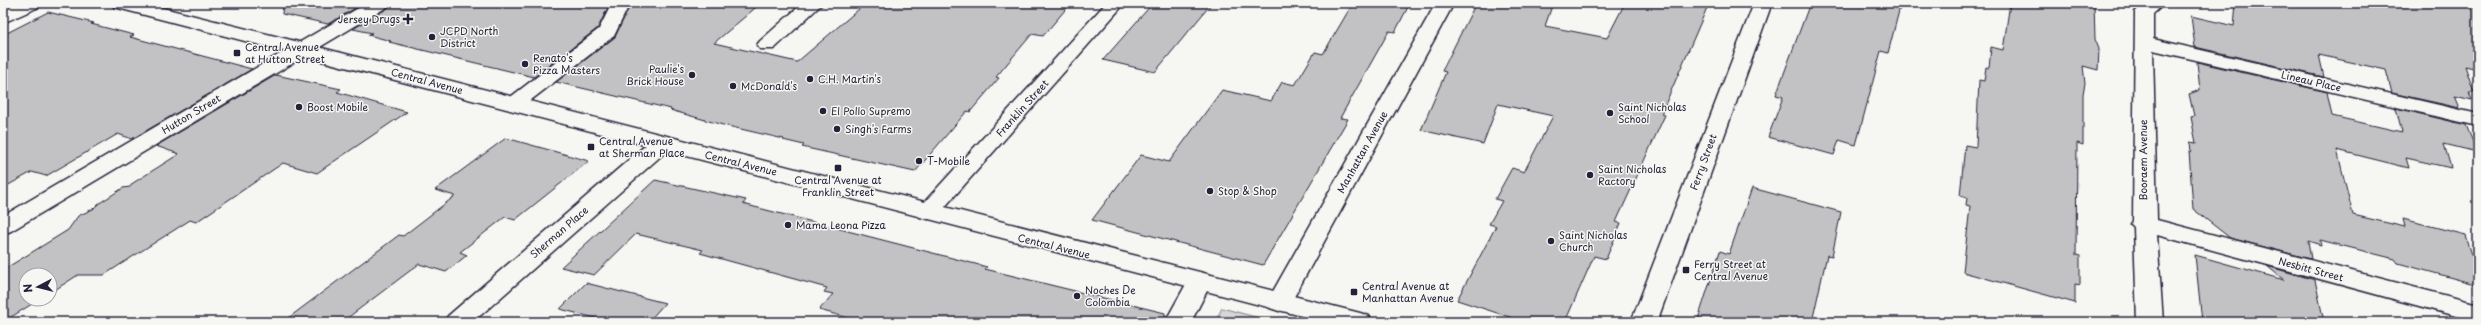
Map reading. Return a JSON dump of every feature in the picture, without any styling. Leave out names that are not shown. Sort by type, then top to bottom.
[{"type":"street","points":[[3,17],[32,3]]},
{"type":"street","name":"Central Avenue","points":[[121,3],[515,103],[662,143],[1200,283],[1360,322]]},
{"type":"street","name":"Hutton Street","points":[[3,226],[380,3]]},
{"type":"street","points":[[515,103],[606,32],[621,3]]},
{"type":"street","points":[[766,44],[814,3]]},
{"type":"street","name":"Franklin Street","points":[[928,212],[1116,3]]},
{"type":"street","name":"Manhattan Avenue","points":[[1279,302],[1445,3]]},
{"type":"street","name":"Ferry Street","points":[[1644,322],[1763,3]]},
{"type":"street","name":"Booraem Avenue","points":[[2150,322],[2143,224],[2143,42],[2144,12],[2156,3]]},
{"type":"street","name":"Lineau Place","points":[[2143,42],[2478,120]]},
{"type":"street","name":"Sherman Place","points":[[457,322],[662,143]]},
{"type":"street","name":"Nesbitt Street","points":[[2143,224],[2478,313]]},
{"type":"street","points":[[1178,322],[1200,283]]},
{"type":"shaded area","points":[[1222,308],[1274,322],[1215,322]]},
{"type":"building","points":[[283,3],[364,3],[328,24],[282,14]]},
{"type":"building","points":[[390,3],[610,3],[598,28],[534,77],[389,42],[391,41],[368,35],[372,33],[353,29],[388,8]]},
{"type":"building","points":[[631,3],[761,3],[714,43],[797,62],[866,3],[1071,3],[1043,36],[1032,34],[996,77],[999,78],[970,112],[967,111],[915,172],[802,147],[804,145],[723,125],[670,110],[671,109],[556,82],[615,37]]},
{"type":"building","points":[[1153,3],[1212,3],[1155,72],[1103,60]]},
{"type":"building","name":"Stop & Shop","points":[[1353,3],[1410,3],[1395,32],[1389,31],[1340,118],[1348,119],[1263,265],[1092,220],[1141,155],[1169,162],[1222,90],[1271,101],[1282,82],[1295,85],[1315,52],[1323,54]]},
{"type":"building","points":[[1476,3],[1553,3],[1545,26],[1607,38],[1625,3],[1709,3],[1661,114],[1665,115],[1616,222],[1621,223],[1606,259],[1594,256],[1565,322],[1525,322],[1457,300],[1496,226],[1489,224],[1502,201],[1495,199],[1512,168],[1524,172],[1553,116],[1498,104],[1483,144],[1421,130],[1446,72],[1442,71]]},
{"type":"building","points":[[1810,3],[1901,3],[1888,53],[1881,51],[1856,145],[1839,140],[1834,155],[1768,137],[1783,97],[1776,95]]},
{"type":"building","points":[[2010,3],[2094,3],[2095,39],[2099,49],[2098,70],[2083,66],[2085,83],[2083,94],[2083,145],[2077,143],[2076,255],[2080,256],[2080,285],[2075,284],[2075,303],[1963,272],[1970,206],[1966,205],[1967,198],[1960,196],[1965,145],[1976,147],[1979,80],[1984,81],[1986,67],[1989,68],[1991,47],[2003,50]]},
{"type":"building","points":[[2236,3],[2478,3],[2478,69],[2465,66],[2474,92],[2469,92],[2472,100],[2455,96],[2460,108],[2392,93],[2386,70],[2319,55],[2324,77],[2195,47],[2191,16],[2234,26]]},
{"type":"building","points":[[48,12],[94,23],[91,24],[134,35],[130,37],[252,69],[132,139],[118,134],[46,176],[32,172],[3,188],[3,35]]},
{"type":"building","points":[[2197,62],[2327,92],[2332,116],[2402,132],[2396,108],[2466,125],[2477,152],[2444,144],[2451,168],[2406,158],[2409,168],[2337,150],[2353,215],[2405,227],[2403,219],[2466,235],[2478,275],[2478,285],[2398,263],[2395,259],[2320,240],[2321,245],[2308,241],[2311,259],[2230,238],[2193,209],[2189,151],[2191,152],[2190,142],[2196,143],[2191,117],[2194,116],[2189,94],[2200,90]]},
{"type":"building","points":[[276,75],[341,89],[337,92],[407,112],[317,173],[283,163],[196,222],[190,220],[104,275],[78,275],[58,288],[58,267],[18,267],[18,307],[27,307],[3,322],[3,270],[68,230],[78,216],[93,209],[98,204],[123,188],[130,187],[133,183],[179,154],[156,146]]},
{"type":"building","points":[[506,138],[589,161],[515,220],[505,217],[460,252],[467,255],[446,272],[419,264],[342,322],[283,322],[399,235],[403,236],[455,196],[435,190]]},
{"type":"building","points":[[655,180],[746,200],[743,204],[987,267],[985,269],[1165,313],[1165,320],[1164,322],[864,322],[819,310],[833,294],[824,292],[827,288],[700,253],[703,250],[636,234],[594,275],[561,267]]},
{"type":"building","points":[[1752,188],[1841,212],[1832,256],[1827,255],[1812,322],[1697,322],[1720,251],[1729,254]]},
{"type":"building","points":[[2195,255],[2284,280],[2267,266],[2315,280],[2324,322],[2202,322]]},
{"type":"building","points":[[586,283],[665,303],[648,322],[611,322],[560,309]]},
{"type":"place","name":"Jersey Drugs","points":[[408,19]]},
{"type":"place","name":"JCPD North District","points":[[432,37]]},
{"type":"place","name":"Central Avenue at Hutton Street","points":[[237,53]]},
{"type":"place","name":"Renato's Pizza Masters","points":[[525,64]]},
{"type":"place","name":"Paulie's Brick House","points":[[692,75]]},
{"type":"place","name":"C.H. Martin's","points":[[810,79]]},
{"type":"place","name":"McDonald's","points":[[733,86]]},
{"type":"place","name":"Boost Mobile","points":[[299,107]]},
{"type":"place","name":"El Pollo Supremo","points":[[823,111]]},
{"type":"place","name":"Saint Nicholas School","points":[[1610,113]]},
{"type":"place","name":"Singh's Farms","points":[[837,129]]},
{"type":"place","name":"Central Avenue at Sherman Place","points":[[591,147]]},
{"type":"place","name":"T-Mobile","points":[[919,161]]},
{"type":"place","name":"Central Avenue at Franklin Street","points":[[838,168]]},
{"type":"place","name":"Saint Nicholas Ractory","points":[[1590,175]]},
{"type":"place","name":"Stop & Shop","points":[[1210,191]]},
{"type":"place","name":"Mama Leona Pizza","points":[[788,225]]},
{"type":"place","name":"Saint Nicholas Church","points":[[1551,241]]},
{"type":"place","name":"Ferry Street at Central Avenue","points":[[1686,270]]},
{"type":"place","name":"Central Avenue at Manhattan Avenue","points":[[1354,292]]},
{"type":"place","name":"Noches De Colombia","points":[[1077,296]]}]
